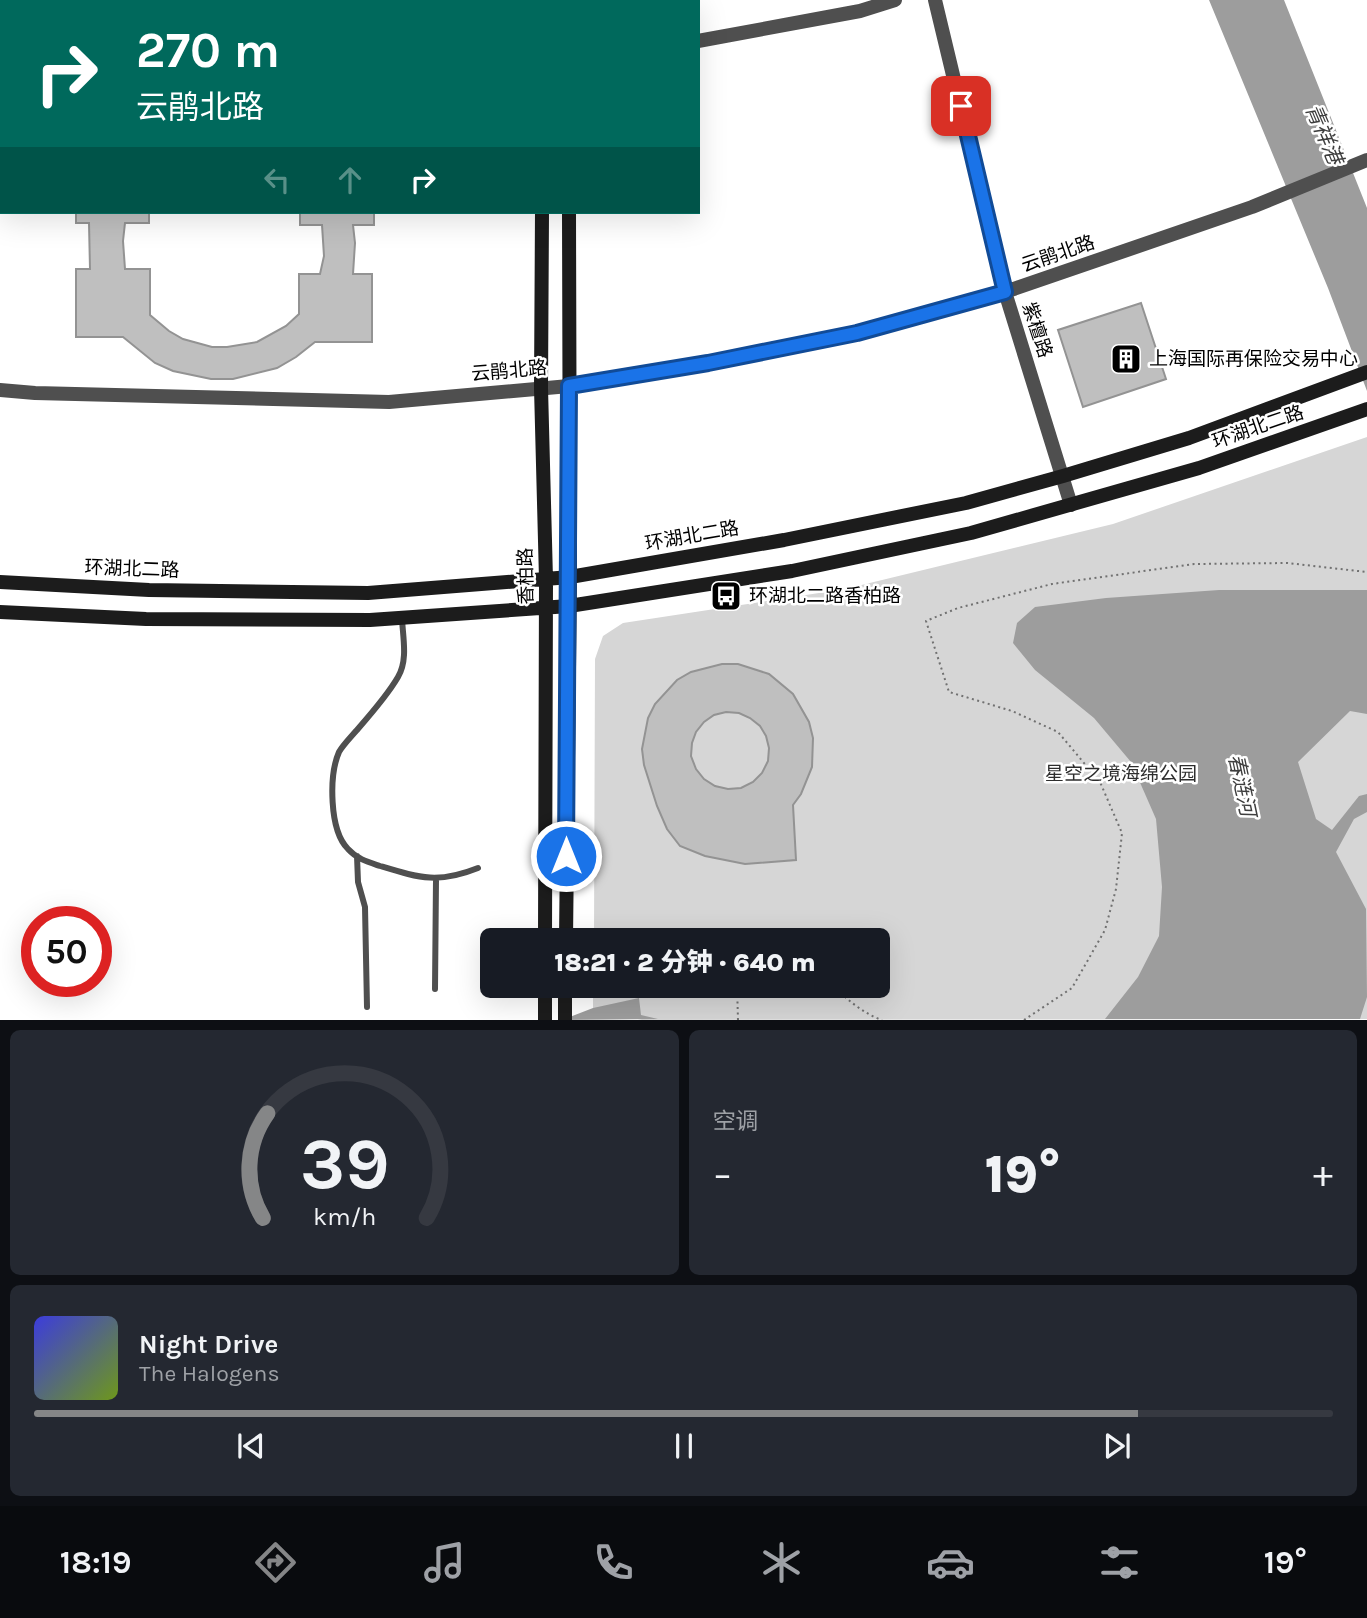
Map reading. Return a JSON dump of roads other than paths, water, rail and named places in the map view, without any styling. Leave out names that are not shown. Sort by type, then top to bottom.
[{"type":"main road","name":"香柏路","points":[[542,214],[541,388],[546,579],[545,928]]},
{"type":"main road","points":[[566,928],[570,577],[569,214]]},
{"type":"main road","name":"环湖北二路","points":[[0,582],[149,590],[368,593],[570,577],[797,537],[966,503],[1189,438],[1367,372]]},
{"type":"main road","name":"环湖北二路","points":[[0,612],[146,619],[370,620],[569,606],[792,571],[971,533],[1199,468],[1363,410]]},
{"type":"main road","points":[[545,998],[545,1020]]},
{"type":"main road","points":[[565,998],[565,1020]]},
{"type":"street","points":[[700,41],[860,11],[895,0]]},
{"type":"street","name":"紫檀路","points":[[935,0],[1005,292],[1071,506]]},
{"type":"street","name":"云鹃北路","points":[[0,390],[114,396],[389,401],[569,386],[708,363],[857,333],[1005,292],[1276,198],[1363,162]]},
{"type":"lane","points":[[402,618],[405,657],[399,676],[340,750],[334,770],[332,793],[335,823],[346,847],[362,860],[417,877],[436,879],[464,874],[478,868]]},
{"type":"lane","points":[[356,856],[358,883],[365,907],[367,1007]]},
{"type":"lane","points":[[435,989],[436,879]]},
{"type":"water","name":"青祥港","points":[[1209,0],[1284,0],[1367,208],[1367,391],[1328,288]]},
{"type":"water","name":"春涟河","points":[[1219,590],[1367,590],[1367,714],[1350,711],[1298,762],[1316,819],[1332,830],[1359,796],[1367,794],[1367,812],[1354,819],[1336,852],[1366,909],[1367,997],[1360,1019],[1105,1019],[1138,977],[1159,936],[1162,887],[1156,819],[1131,762],[1094,718],[1035,670],[1013,643],[1017,623],[1035,607],[1106,598]]},
{"type":"water","points":[[639,998],[641,1015],[658,1019],[562,1020],[593,1008]]},
{"type":"place","name":"上海国际再保险交易中心","points":[[1126,359]]},
{"type":"place","name":"环湖北二路香柏路","points":[[726,596]]},
{"type":"park label","name":"星空之境海绵公园","points":[[1121,774]]}]
